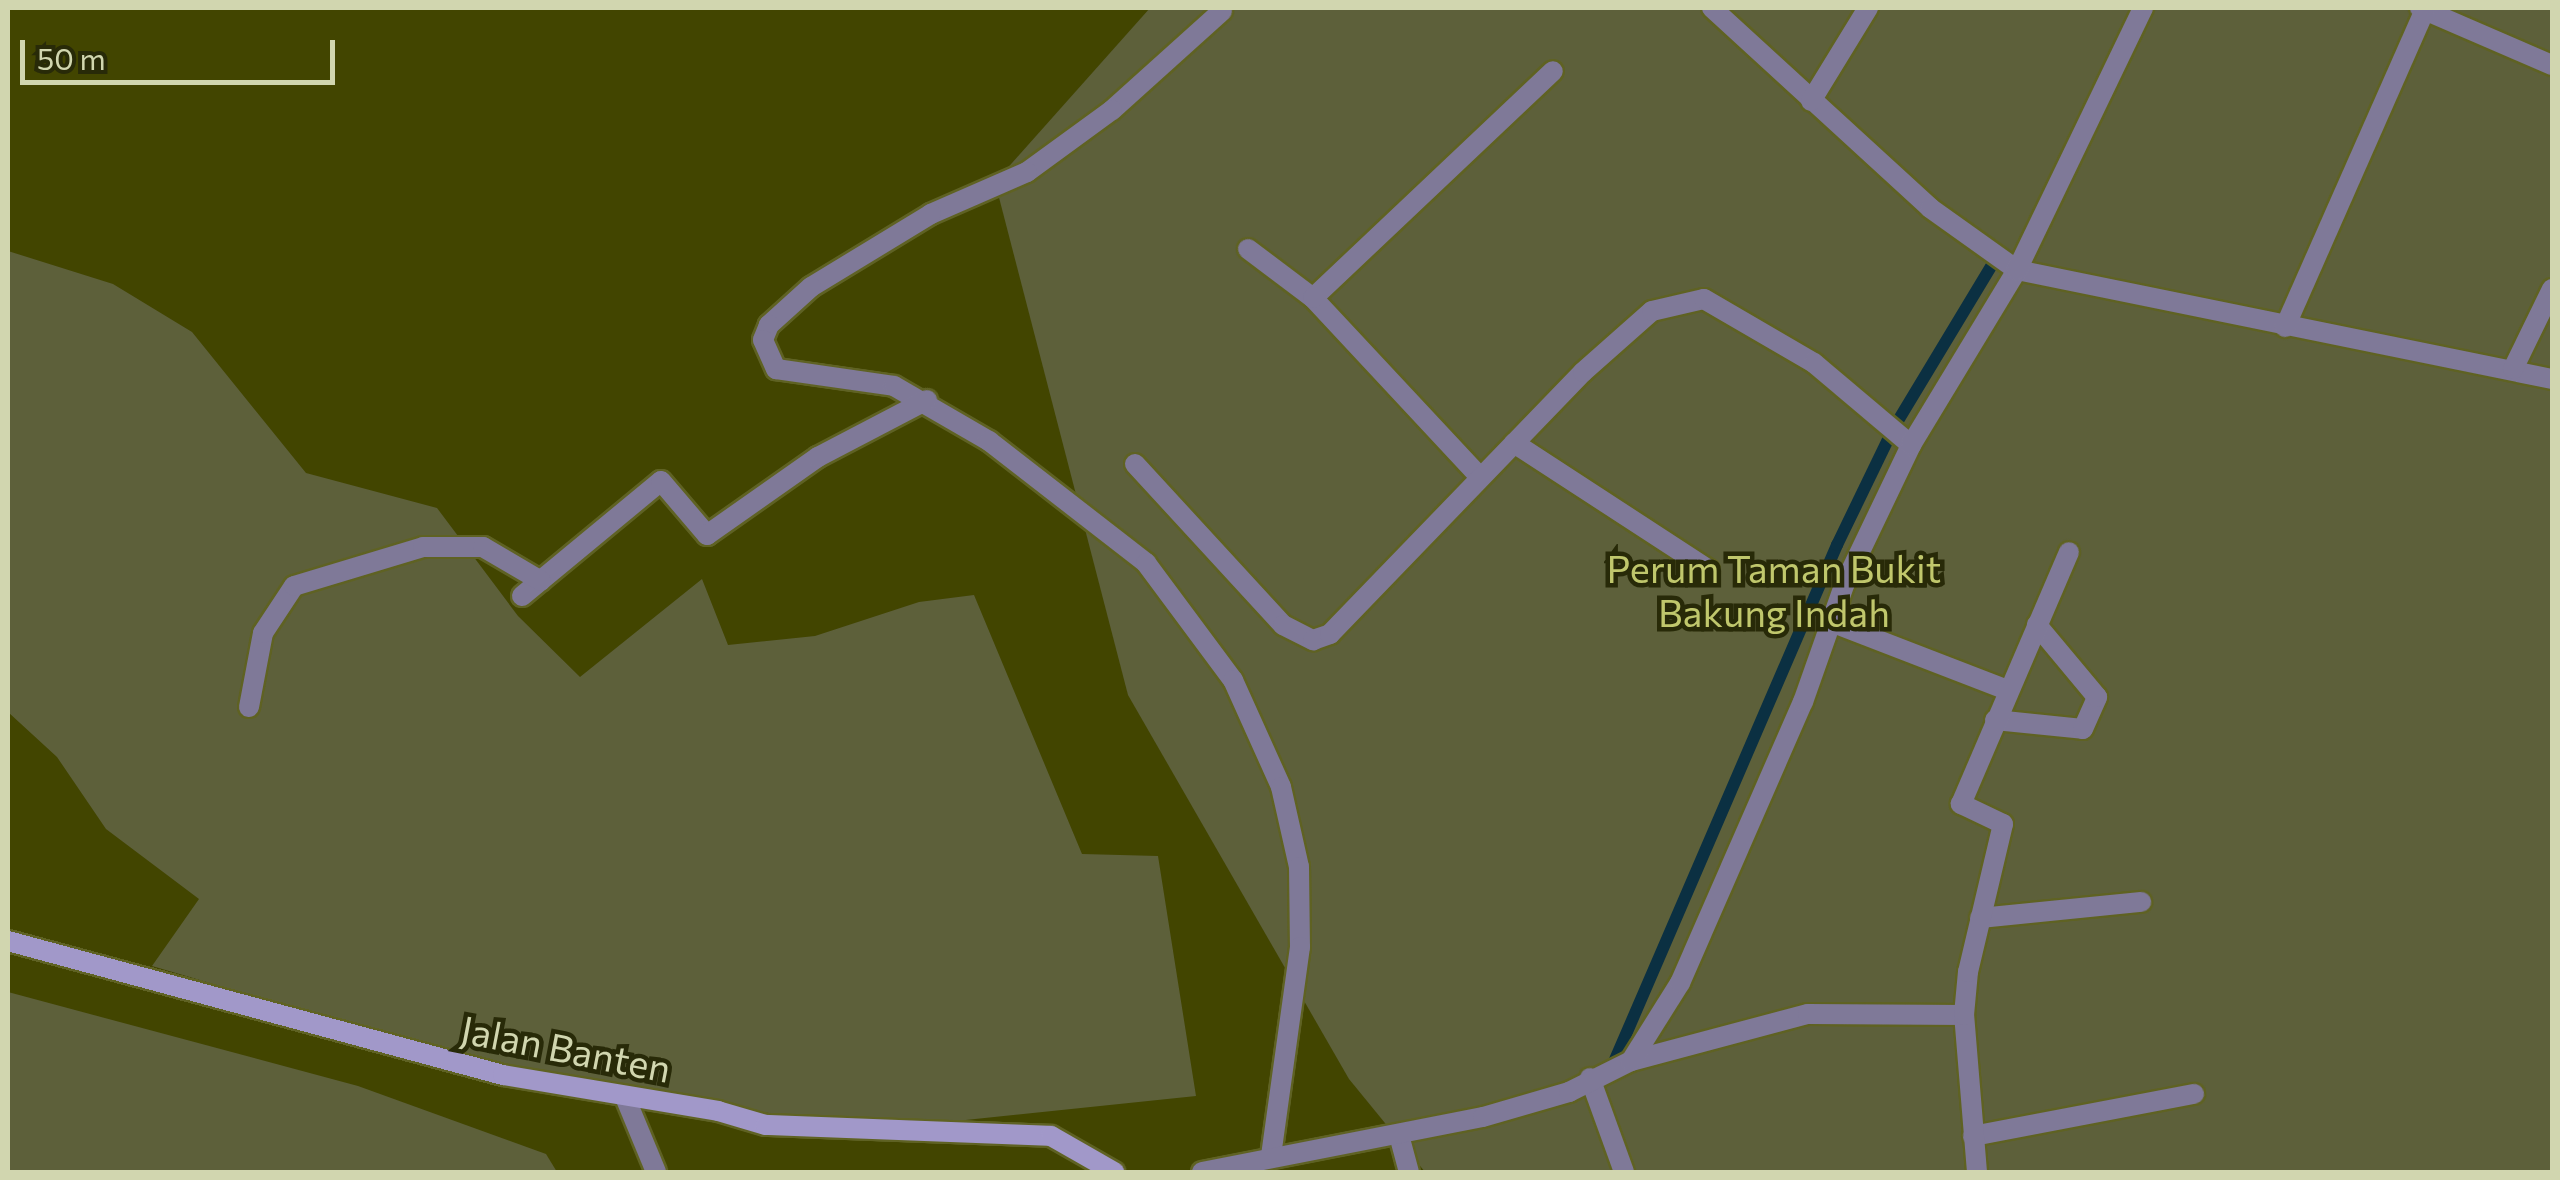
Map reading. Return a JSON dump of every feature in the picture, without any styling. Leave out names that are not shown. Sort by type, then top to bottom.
[{"type":"street","points":[[1712,8],[1930,208],[2017,270],[2284,327],[2552,378]]},
{"type":"street","points":[[1811,101],[1868,8]]},
{"type":"street","points":[[1630,1061],[1680,983],[1831,622],[1911,444],[2017,270],[2142,8]]},
{"type":"street","points":[[2284,327],[2422,8],[2552,66]]},
{"type":"street","points":[[1222,11],[1112,110],[1027,172],[931,214],[811,287],[769,325],[764,351],[776,368],[894,386],[927,400],[1146,563],[1188,610],[1261,732],[1300,867],[1300,947],[1270,1156]]},
{"type":"street","points":[[1313,298],[1553,71]]},
{"type":"street","points":[[1248,249],[1313,298],[1480,477]]},
{"type":"street","points":[[2513,368],[2552,288]]},
{"type":"street","points":[[1135,464],[1283,625],[1313,640],[1330,634],[1480,477],[1652,311],[1704,299],[1814,363],[1911,444]]},
{"type":"street","points":[[522,596],[661,482],[707,535],[818,457],[927,400]]},
{"type":"street","points":[[1514,443],[1708,570]]},
{"type":"street","points":[[249,707],[263,633],[294,586],[424,547],[484,546],[541,581]]},
{"type":"street","points":[[1976,1172],[1964,1015],[1980,918],[2002,824],[1961,804],[2069,552]]},
{"type":"street","points":[[1831,622],[2008,690]]},
{"type":"street","points":[[1995,720],[2083,729],[2097,697],[2037,624]]},
{"type":"street","points":[[1980,918],[2141,902]]},
{"type":"street","name":"Jalan Banten","points":[[8,941],[503,1074],[766,1125],[1050,1136],[1114,1172]]},
{"type":"street","points":[[1202,1172],[1270,1156],[1400,1136],[1569,1092],[1630,1061],[1808,1014],[1964,1015]]},
{"type":"street","points":[[1590,1078],[1624,1172]]},
{"type":"street","points":[[1973,1136],[2194,1094]]},
{"type":"street","points":[[625,1097],[656,1172]]},
{"type":"street","points":[[1400,1136],[1409,1172]]},
{"type":"green space","name":"Perum Taman Bukit Bakung Indah","points":[[1150,8],[2552,8],[2552,1172],[1425,1172],[1349,1079],[1128,695],[995,182]]},
{"type":"green space","points":[[8,251],[113,284],[192,332],[306,473],[437,508],[518,616],[580,677],[702,579],[728,645],[815,636],[919,602],[974,595],[1082,854],[1158,856],[1196,1096],[880,1129],[610,1090],[407,1041],[152,966],[199,899],[106,829],[57,757],[8,712]]},
{"type":"green space","points":[[8,992],[358,1086],[546,1154],[557,1172],[8,1172]]},
{"type":"waterway","points":[[1611,1069],[1837,545],[1893,429],[1998,255]]}]
